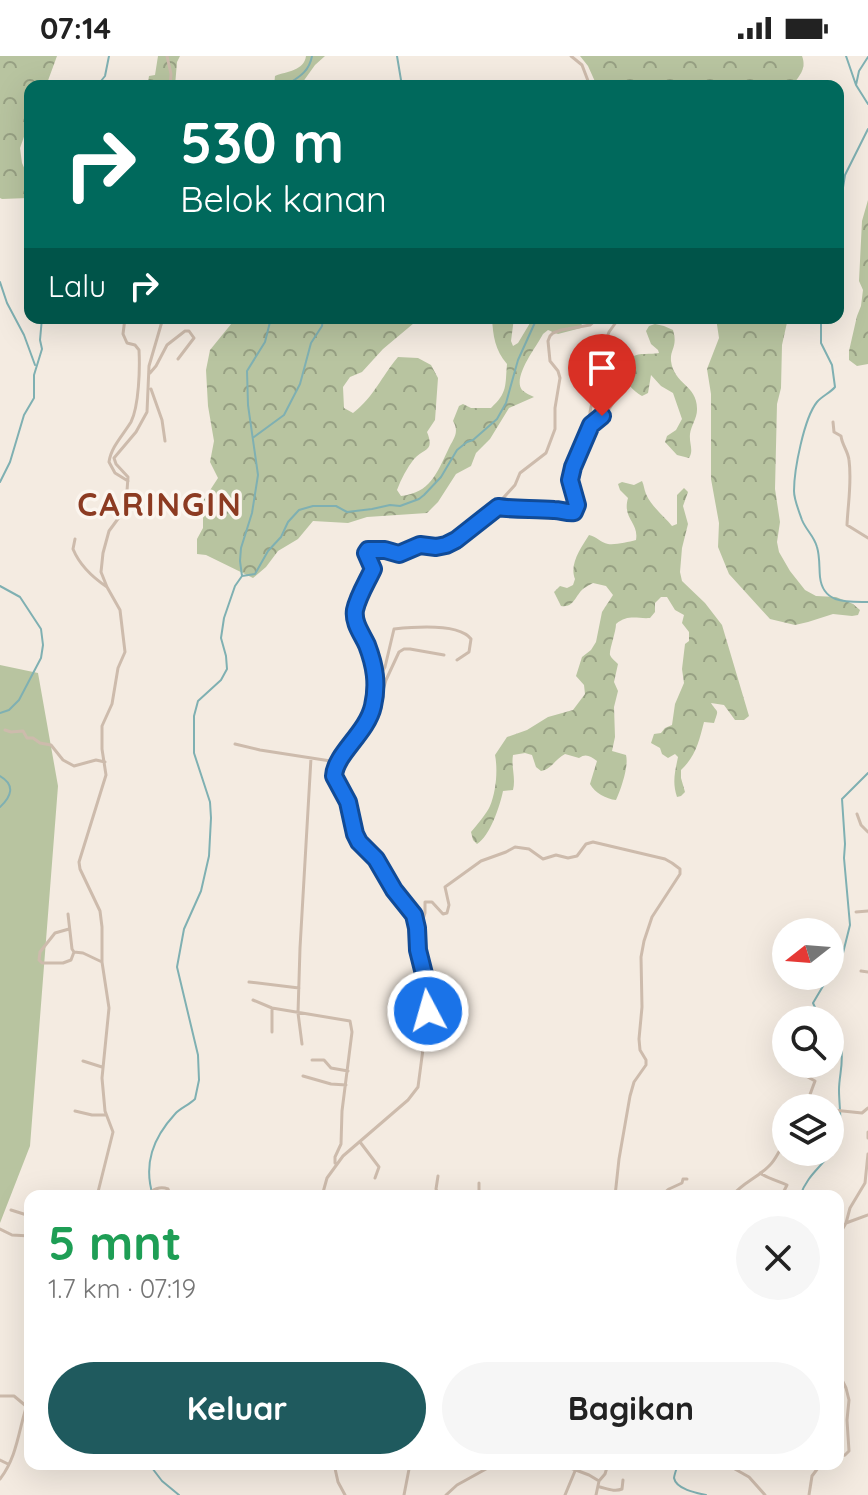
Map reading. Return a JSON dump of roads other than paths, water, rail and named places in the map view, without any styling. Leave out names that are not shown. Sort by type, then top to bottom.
[{"type":"street","points":[[167,56],[170,80]]},
{"type":"street","points":[[571,56],[582,65],[588,80]]},
{"type":"street","points":[[124,324],[125,341],[139,350],[135,410],[109,462],[115,473],[128,481]]},
{"type":"street","points":[[98,1190],[113,1132],[106,1115],[102,1067],[109,1014],[102,962],[100,911],[79,862],[106,775],[102,726],[112,704],[118,668],[125,652],[119,608],[101,572],[109,531],[123,512],[128,497],[127,475],[114,458],[141,425],[147,412],[151,357],[161,324]]},
{"type":"street","points":[[377,681],[355,614],[373,569],[367,551],[385,550],[399,554],[420,545],[446,545],[495,507],[515,485],[520,473],[546,453],[555,429],[560,378],[550,361],[550,336],[561,330],[591,324]]},
{"type":"street","points":[[495,507],[574,512],[577,505],[570,476],[591,425],[590,412],[603,349],[615,324]]},
{"type":"street","points":[[150,373],[167,345],[189,331],[194,338],[178,359]]},
{"type":"street","points":[[149,385],[162,420],[165,441]]},
{"type":"street","points":[[591,425],[606,414],[613,403]]},
{"type":"street","points":[[833,422],[834,432],[841,436],[848,455],[851,479],[847,525],[868,538]]},
{"type":"street","points":[[75,539],[73,549],[81,564],[94,579],[107,587]]},
{"type":"street","points":[[371,713],[377,681],[385,667],[394,629],[424,627],[463,631],[471,639],[469,652],[457,660]]},
{"type":"street","points":[[324,1190],[336,1164],[408,1100],[418,1087],[428,1011],[428,990],[414,915],[394,890],[376,859],[359,842],[348,802],[333,773],[337,762],[379,704],[386,680],[401,651],[418,649],[444,655]]},
{"type":"street","points":[[5,730],[23,731],[27,738],[51,745],[63,760],[74,766],[96,760],[105,762]]},
{"type":"street","points":[[235,744],[337,762]]},
{"type":"street","points":[[302,1044],[298,1013],[311,758]]},
{"type":"street","points":[[857,814],[868,832]]},
{"type":"street","points":[[417,937],[425,913],[425,902],[432,902],[446,914],[449,905],[445,887],[481,861],[515,847],[529,849],[543,859],[556,855],[568,858],[577,856],[586,844],[593,842],[665,859],[680,869],[680,874],[652,917],[641,957],[639,1039],[646,1065],[634,1082],[630,1096],[616,1190]]},
{"type":"street","points":[[856,912],[868,911]]},
{"type":"street","points":[[68,914],[74,952],[71,960],[42,963],[39,960],[40,952],[55,933],[69,929]]},
{"type":"street","points":[[74,952],[102,962]]},
{"type":"street","points":[[861,971],[868,972]]},
{"type":"street","points":[[249,982],[299,988]]},
{"type":"street","points":[[253,1000],[272,1008],[350,1021],[352,1032],[341,1144],[335,1157],[336,1164]]},
{"type":"street","points":[[272,1008],[272,1032]]},
{"type":"street","points":[[312,1060],[324,1060],[331,1068],[348,1071]]},
{"type":"street","points":[[83,1061],[102,1067]]},
{"type":"street","points":[[303,1076],[346,1085]]},
{"type":"street","points":[[810,1078],[815,1081],[810,1094]]},
{"type":"street","points":[[844,1112],[862,1113],[868,1108]]},
{"type":"street","points":[[75,1111],[106,1115]]},
{"type":"street","points":[[868,1132],[868,1138]]},
{"type":"street","points":[[360,1142],[380,1168],[375,1178]]},
{"type":"street","points":[[844,1226],[850,1208],[865,1183],[868,1154]]},
{"type":"street","points":[[737,1190],[772,1163]]},
{"type":"street","points":[[760,1173],[787,1185],[784,1190]]},
{"type":"street","points":[[436,1190],[438,1176]]},
{"type":"street","points":[[668,1190],[687,1179]]},
{"type":"street","points":[[479,1183],[479,1190]]},
{"type":"street","points":[[11,1210],[24,1214]]},
{"type":"street","points":[[846,1223],[868,1215]]},
{"type":"street","points":[[0,1229],[12,1235],[24,1236]]},
{"type":"street","points":[[844,1388],[849,1400],[849,1451],[844,1455]]},
{"type":"street","points":[[0,1396],[13,1395],[24,1404]]},
{"type":"street","points":[[0,1479],[20,1436],[24,1416]]},
{"type":"street","points":[[0,1460],[8,1464]]},
{"type":"street","points":[[335,1470],[345,1495]]},
{"type":"street","points":[[404,1495],[409,1470]]},
{"type":"street","points":[[446,1495],[484,1470]]},
{"type":"street","points":[[596,1495],[606,1470]]},
{"type":"street","points":[[736,1470],[752,1480],[765,1495]]},
{"type":"street","points":[[809,1495],[812,1476],[816,1470]]},
{"type":"street","points":[[565,1495],[575,1471],[589,1475],[613,1491],[622,1489],[623,1480]]},
{"type":"waterway","points":[[102,80],[109,56]]},
{"type":"waterway","points":[[294,80],[305,71],[312,56]]},
{"type":"waterway","points":[[397,56],[401,80]]},
{"type":"waterway","points":[[846,56],[856,85],[868,104]]},
{"type":"waterway","points":[[856,85],[859,71],[868,57]]},
{"type":"waterway","points":[[844,181],[868,129]]},
{"type":"waterway","points":[[0,282],[35,365]]},
{"type":"waterway","points":[[0,482],[10,462],[24,415],[34,398],[34,375],[42,349],[41,324]]},
{"type":"waterway","points":[[152,1190],[150,1162],[156,1142],[175,1114],[195,1099],[199,1080],[198,1055],[177,967],[184,929],[201,891],[209,856],[210,802],[194,753],[194,716],[198,701],[221,680],[227,669],[221,638],[224,618],[235,586],[242,576],[241,548],[252,513],[258,475],[248,405],[247,371],[265,342],[270,324]]},
{"type":"waterway","points":[[254,437],[284,415],[300,384],[311,343],[322,324]]},
{"type":"waterway","points":[[242,576],[255,574],[299,510],[313,506],[336,506],[347,512],[400,506],[424,495],[441,477],[457,450],[497,419],[506,403],[518,360],[534,324]]},
{"type":"waterway","points":[[821,324],[821,343],[832,365],[835,387],[817,402],[808,420],[798,458],[794,494],[802,520],[817,547],[820,577],[826,592],[837,600],[868,602]]},
{"type":"waterway","points":[[0,586],[20,597],[41,629],[43,645],[41,658],[19,700],[9,710],[0,713]]},
{"type":"waterway","points":[[844,949],[850,925],[842,799],[868,773]]},
{"type":"waterway","points":[[0,776],[10,787],[7,799],[0,807]]},
{"type":"waterway","points":[[814,1006],[821,990]]},
{"type":"waterway","points":[[803,1190],[835,1146],[839,1133],[840,1078]]},
{"type":"waterway","points":[[154,1470],[179,1495]]},
{"type":"waterway","points":[[676,1470],[674,1477],[678,1485],[706,1495]]},
{"type":"district","name":"CARINGIN","points":[[160,504]]}]
